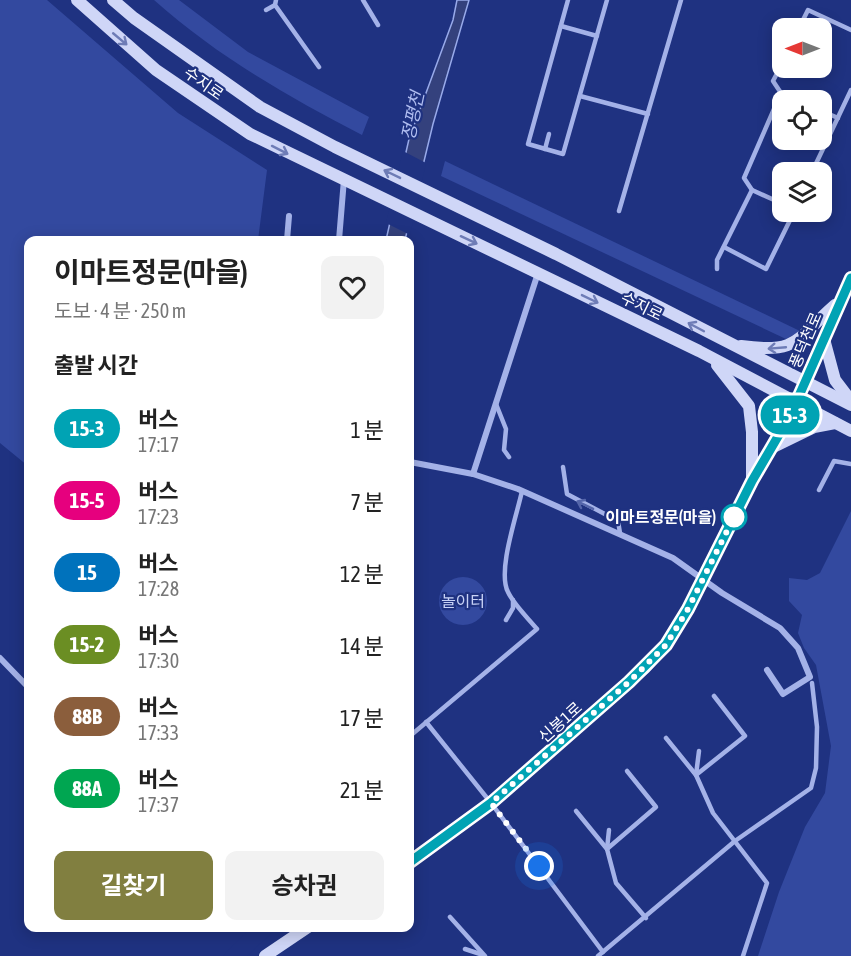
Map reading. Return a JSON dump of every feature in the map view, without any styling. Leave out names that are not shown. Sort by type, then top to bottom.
[{"type":"main road","name":"수지로","points":[[77,0],[156,70],[216,112],[284,152],[359,186],[713,359],[795,404],[851,430]]},
{"type":"main road","name":"수지로","points":[[113,0],[260,107],[556,254],[804,383],[851,403]]},
{"type":"main road","name":"풍덕천로","points":[[804,383],[851,278]]},
{"type":"main road","points":[[731,345],[760,349],[787,348],[801,340],[839,302]]},
{"type":"main road","points":[[823,337],[835,380],[851,403]]},
{"type":"main road","points":[[713,359],[749,406],[753,432],[752,481]]},
{"type":"main road","name":"신봉1로","points":[[414,859],[491,803],[656,657],[675,631],[804,383]]},
{"type":"main road","points":[[772,447],[814,426],[835,423]]},
{"type":"main road","points":[[265,956],[300,932]]},
{"type":"street","points":[[339,236],[344,179]]},
{"type":"street","points":[[286,236],[289,216]]},
{"type":"street","points":[[473,474],[537,273]]},
{"type":"street","points":[[414,463],[473,474],[522,491],[673,558],[780,628],[798,648],[810,677],[783,694],[767,670]]},
{"type":"street","points":[[0,658],[24,683]]},
{"type":"lane","points":[[363,0],[378,25]]},
{"type":"lane","points":[[568,0],[528,144],[563,154],[607,0]]},
{"type":"lane","points":[[619,211],[681,0]]},
{"type":"lane","points":[[266,10],[276,3],[319,67]]},
{"type":"lane","points":[[804,18],[808,10],[825,18]]},
{"type":"lane","points":[[832,21],[851,30]]},
{"type":"lane","points":[[561,26],[597,36]]},
{"type":"lane","points":[[817,162],[851,90]]},
{"type":"lane","points":[[580,96],[648,114]]},
{"type":"lane","points":[[772,114],[744,178],[752,190],[772,199]]},
{"type":"lane","points":[[832,115],[838,118]]},
{"type":"lane","points":[[545,149],[549,134]]},
{"type":"lane","points":[[717,269],[717,260],[752,190]]},
{"type":"lane","points":[[724,247],[766,269],[789,222]]},
{"type":"lane","points":[[496,404],[506,429],[504,450],[509,457]]},
{"type":"lane","points":[[819,490],[834,461],[851,464]]},
{"type":"lane","points":[[563,467],[567,494],[618,521],[620,533]]},
{"type":"lane","points":[[414,732],[537,629],[506,588],[504,568],[522,491]]},
{"type":"lane","points":[[506,620],[513,608],[513,600]]},
{"type":"lane","points":[[426,722],[491,803],[600,954],[735,841],[805,794],[813,785],[816,768],[817,727],[812,683]]},
{"type":"lane","points":[[696,775],[745,736],[714,696]]},
{"type":"lane","points":[[666,738],[696,775],[713,813],[767,883],[743,956]]},
{"type":"lane","points":[[696,775],[699,752]]},
{"type":"lane","points":[[607,849],[656,807],[627,771]]},
{"type":"lane","points":[[576,811],[607,849]]},
{"type":"lane","points":[[609,830],[607,849],[616,883],[645,918]]},
{"type":"lane","points":[[450,917],[485,956]]},
{"type":"lane","points":[[465,949],[485,956]]},
{"type":"green space","points":[[0,0],[47,0],[178,113],[267,170],[259,236],[24,236],[24,463],[0,443]]},
{"type":"green space","points":[[154,0],[179,0],[248,52],[369,117],[362,135],[254,74],[203,39]]},
{"type":"green space","points":[[445,161],[800,331],[786,339],[441,176]]},
{"type":"green space","points":[[851,511],[851,956],[758,956],[779,892],[805,827],[825,793],[831,746],[816,665],[804,648],[798,633],[802,615],[789,601],[789,578],[807,580],[820,573]]},
{"type":"green space","name":"놀이터","points":[[463,577],[480,584],[487,601],[480,618],[463,625],[446,618],[439,601],[446,584]]},
{"type":"shaded area","name":"정평천","points":[[457,0],[469,0],[433,124],[406,236],[387,236],[409,139],[453,20]]},
{"type":"pier","points":[[403,151],[426,163],[410,235],[386,223]]},
{"type":"pier","points":[[246,932],[273,932],[247,956],[223,956]]},
{"type":"bus line","name":"15-3","points":[[414,859],[461,827],[525,775],[645,668],[666,645],[688,609],[752,481],[791,414],[823,337],[851,278]]},
{"type":"place","name":"이마트정문(마을)","points":[[734,517]]},
{"type":"route","points":[[539,866],[491,803],[645,668],[666,645],[688,609],[734,517]]}]
